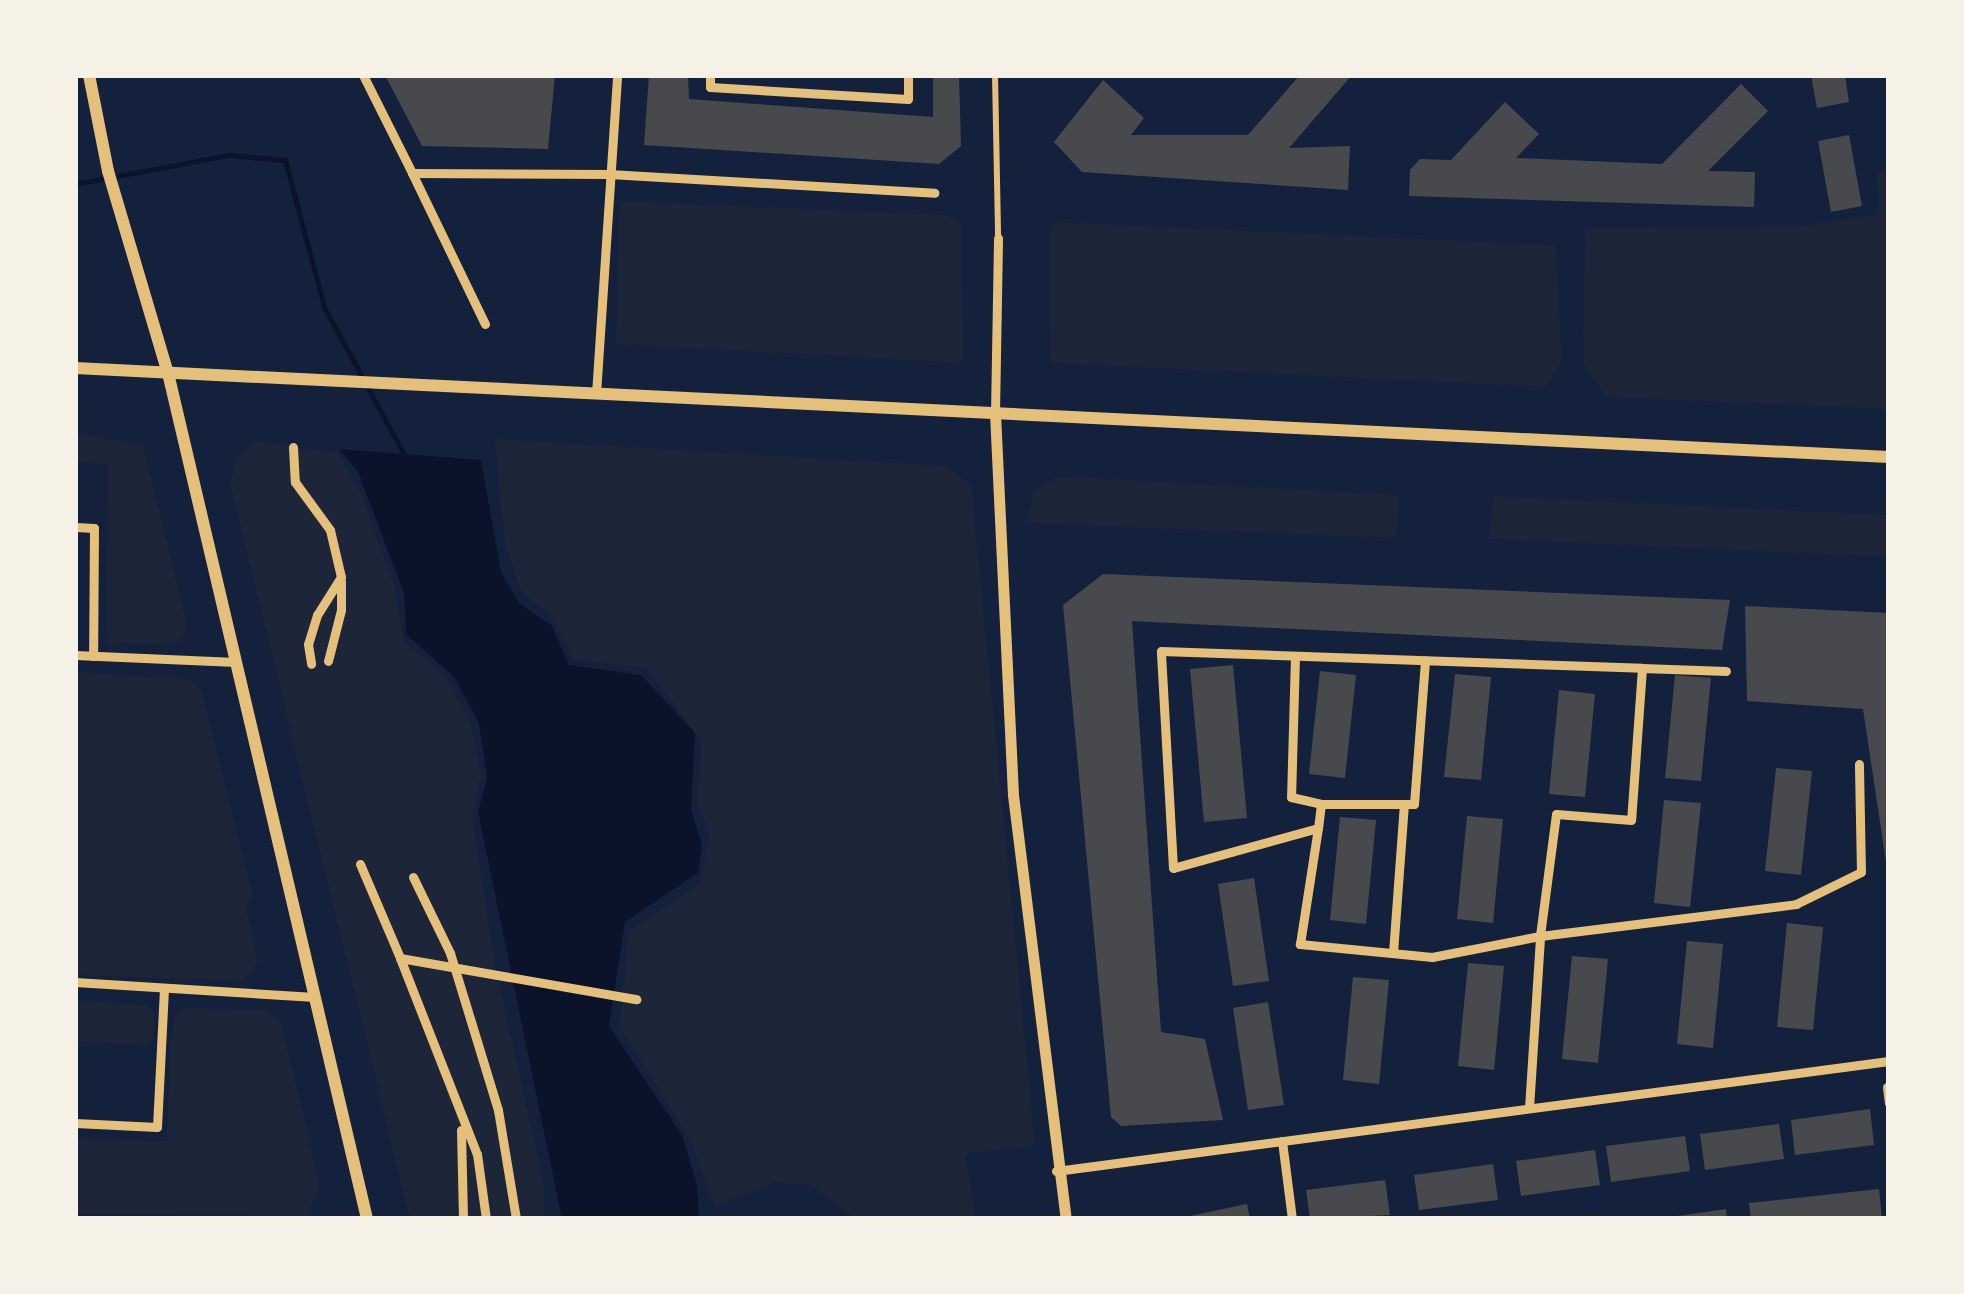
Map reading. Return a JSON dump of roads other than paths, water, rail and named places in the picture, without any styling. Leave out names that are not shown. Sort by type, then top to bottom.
[{"type":"main road","points":[[89,75],[110,178],[168,373],[367,1219]]},
{"type":"main road","points":[[75,368],[1889,457]]},
{"type":"street","points":[[363,75],[485,324]]},
{"type":"street","points":[[596,394],[617,75]]},
{"type":"street","points":[[710,75],[710,87],[908,99],[908,75]]},
{"type":"street","points":[[995,75],[995,413],[1013,794],[1056,1171],[1066,1219]]},
{"type":"street","points":[[412,173],[609,174],[934,193]]},
{"type":"street","points":[[293,446],[295,482],[330,530],[341,577],[342,610],[328,661]]},
{"type":"street","points":[[75,528],[94,528],[92,656]]},
{"type":"street","points":[[311,664],[312,629],[341,577]]},
{"type":"street","points":[[1318,828],[1174,868],[1160,651],[1726,671]]},
{"type":"street","points":[[75,655],[236,662]]},
{"type":"street","points":[[1295,656],[1291,796],[1321,804],[1414,804],[1425,660]]},
{"type":"street","points":[[1529,1108],[1540,936],[1556,814],[1630,820],[1642,668]]},
{"type":"street","points":[[1321,804],[1300,944],[1432,957],[1540,936],[1796,904],[1860,872],[1859,764]]},
{"type":"street","points":[[1394,953],[1404,804]]},
{"type":"street","points":[[360,864],[400,958],[461,1127],[477,1154],[486,1219]]},
{"type":"street","points":[[413,877],[454,964],[498,1110],[516,1219]]},
{"type":"street","points":[[400,958],[454,964],[636,999]]},
{"type":"street","points":[[75,982],[315,997]]},
{"type":"street","points":[[75,1123],[157,1127],[164,988]]},
{"type":"street","points":[[1056,1171],[1889,1061]]},
{"type":"street","points":[[1887,1087],[1889,1103]]},
{"type":"street","points":[[461,1127],[463,1219]]},
{"type":"street","points":[[1282,1141],[1292,1219]]},
{"type":"waterway","points":[[75,184],[229,155],[285,160],[324,307],[406,458]]}]
